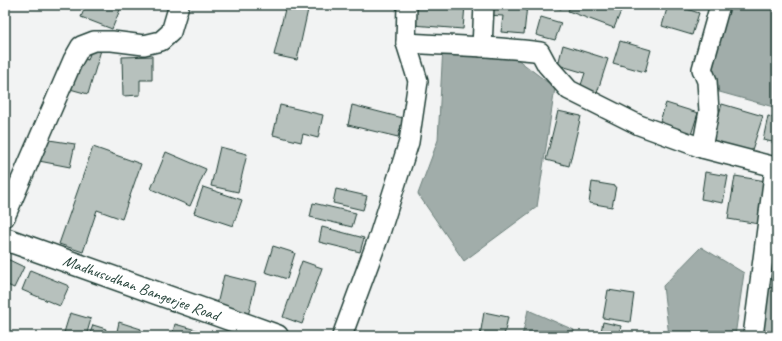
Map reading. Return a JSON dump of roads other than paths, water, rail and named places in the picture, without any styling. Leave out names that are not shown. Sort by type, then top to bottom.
[{"type":"main road","name":"Madhusudhan Bangerjee Road","points":[[5,239],[277,336]]},
{"type":"street","points":[[5,217],[73,60],[81,46],[94,41],[112,41],[144,45],[161,41],[171,32],[180,5]]},
{"type":"street","points":[[342,336],[379,236],[409,142],[418,81],[406,43],[407,5]]},
{"type":"street","points":[[482,47],[484,5]]},
{"type":"street","points":[[702,148],[709,111],[707,81],[702,69],[720,5]]},
{"type":"street","points":[[406,43],[511,48],[540,52],[547,65],[569,90],[639,125],[702,148],[776,167],[753,336]]}]
